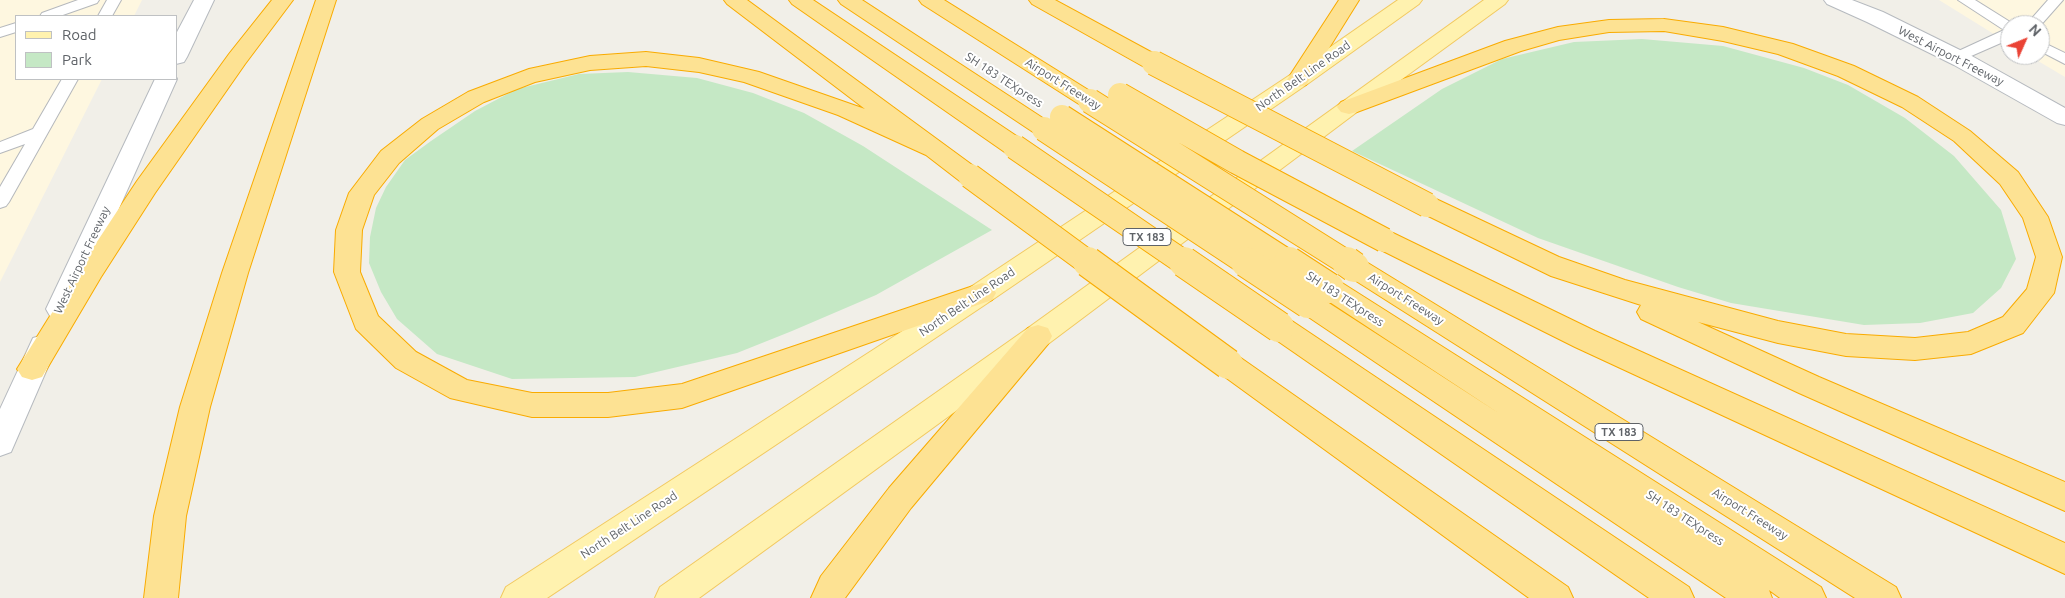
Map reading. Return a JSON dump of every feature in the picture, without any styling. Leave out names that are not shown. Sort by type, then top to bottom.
[{"type":"highway","points":[[32,369],[92,270],[146,187],[237,59],[283,0]]},
{"type":"highway","points":[[161,598],[170,516],[195,407],[235,273],[326,0]]},
{"type":"highway","points":[[734,0],[932,149],[1417,501],[1556,598]]},
{"type":"highway","name":"TX 183","points":[[800,0],[1677,598]]},
{"type":"highway","name":"SH 183 TEXpress","points":[[848,0],[1053,123],[1318,296],[1755,598]]},
{"type":"highway","name":"SH 183 TEXpress","points":[[880,0],[1053,123]]},
{"type":"highway","name":"Airport Freeway","points":[[928,0],[1098,95],[1354,267],[1884,598]]},
{"type":"highway","points":[[1039,0],[1054,6],[1154,63],[1278,129],[1426,205],[1809,385],[2065,497]]},
{"type":"highway","points":[[1298,80],[1349,0]]},
{"type":"highway","points":[[1349,107],[1513,46],[1558,34],[1609,26],[1664,25],[1723,34],[1785,49],[1846,71],[1910,102],[1962,136],[2008,178],[2035,217],[2049,257],[2040,293],[2013,325],[1970,343],[1915,349],[1846,345],[1778,332],[1618,288],[1544,262]]},
{"type":"highway","points":[[932,149],[892,129],[846,110],[751,77],[699,65],[646,59],[590,63],[529,76],[476,97],[430,124],[390,157],[362,193],[349,230],[347,272],[366,322],[406,360],[460,390],[532,405],[608,406],[682,396],[982,293]]},
{"type":"highway","points":[[1098,95],[1269,179],[1384,240],[1585,339],[2065,559]]},
{"type":"highway","name":"SH 183 TEXpress","points":[[1318,296],[1809,598]]},
{"type":"highway","points":[[828,598],[834,587],[900,498],[1038,336]]},
{"type":"highway","points":[[1417,501],[1531,598]]},
{"type":"main road","points":[[178,53],[204,0]]},
{"type":"main road","name":"North Belt Line Road","points":[[518,598],[982,293],[1298,80],[1412,0]]},
{"type":"main road","points":[[672,598],[1038,336],[1498,0]]},
{"type":"main road","name":"West Airport Freeway","points":[[1834,0],[1875,17],[1957,57],[2065,118]]},
{"type":"main road","name":"West Airport Freeway","points":[[0,442],[166,80]]},
{"type":"lane","points":[[50,15],[92,0]]},
{"type":"lane","points":[[106,15],[114,0]]},
{"type":"lane","points":[[1965,0],[2000,22]]},
{"type":"lane","points":[[2042,15],[2056,0]]},
{"type":"lane","points":[[0,33],[15,27]]},
{"type":"lane","points":[[1957,57],[2000,38]]},
{"type":"lane","points":[[2050,51],[2065,59]]},
{"type":"lane","points":[[0,202],[69,80]]},
{"type":"lane","points":[[0,148],[40,132]]},
{"type":"shaded area","points":[[0,0],[142,0],[134,15],[15,15],[15,80],[101,80],[0,282]]},
{"type":"shaded area","points":[[1939,0],[2065,0],[2065,77],[2045,65],[2050,65],[2050,15],[2000,15],[2000,38]]},
{"type":"green space","points":[[1642,39],[1723,46],[1804,68],[1848,85],[1905,118],[1954,156],[2001,210],[2016,259],[2001,288],[1973,313],[1920,323],[1864,325],[1731,303],[1678,287],[1538,238],[1352,151],[1442,89],[1502,59],[1574,42]]},
{"type":"green space","points":[[628,72],[697,78],[753,93],[804,113],[863,146],[992,230],[876,295],[792,331],[737,353],[635,377],[512,379],[437,354],[397,319],[381,292],[369,263],[370,237],[376,208],[386,187],[405,160],[475,111],[517,89],[579,74]]}]
